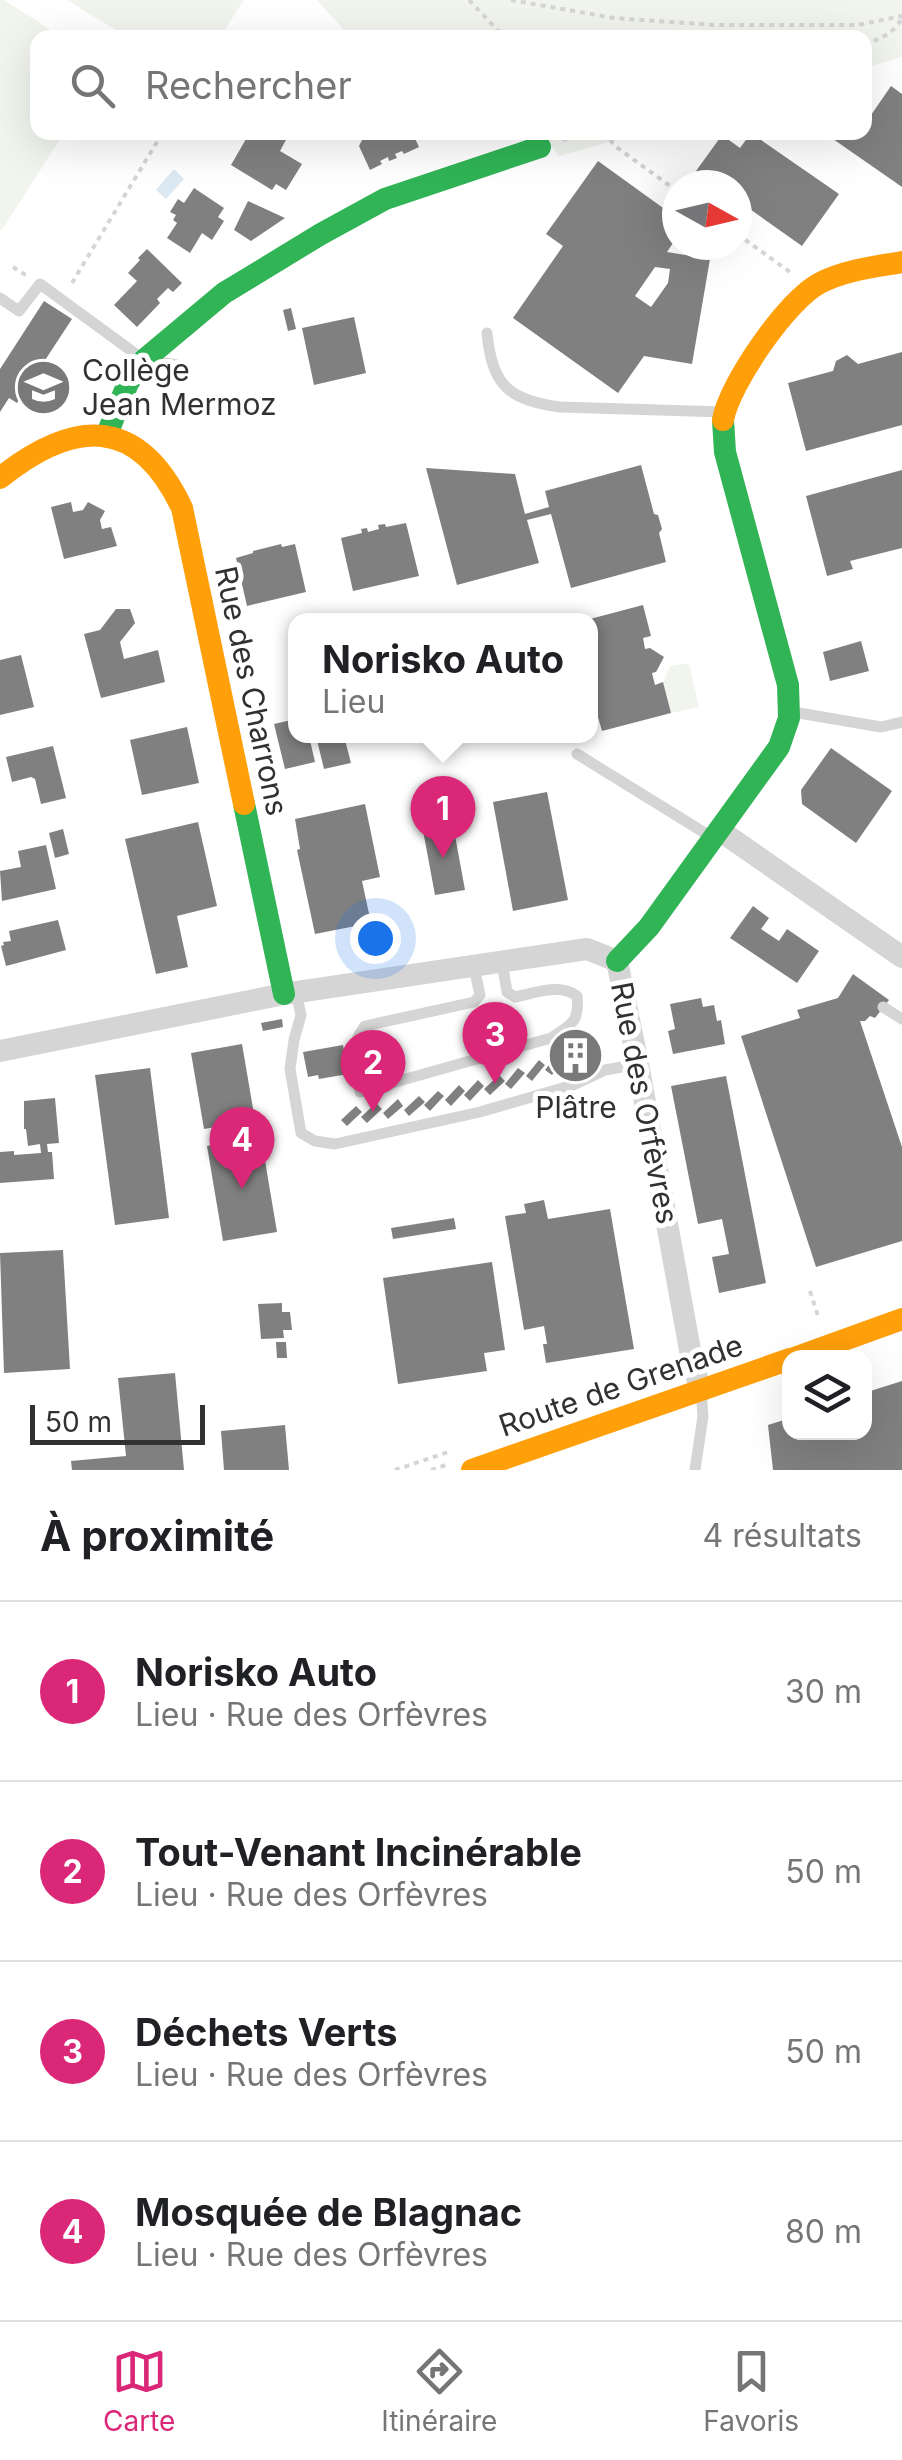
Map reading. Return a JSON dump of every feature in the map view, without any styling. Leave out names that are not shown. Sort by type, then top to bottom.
[{"type":"street","points":[[0,478],[46,446],[72,436],[108,434],[128,383],[144,360],[224,293],[385,199],[540,147]]},
{"type":"street","points":[[617,961],[650,927],[779,747],[790,718],[788,686],[724,452],[724,412],[736,383],[794,302],[807,290],[840,275],[902,262]]},
{"type":"street","name":"Rue des Charrons","points":[[108,434],[153,460],[182,508],[290,993]]},
{"type":"street","points":[[716,834],[902,957]]},
{"type":"street","name":"Rue des Orfèvres","points":[[0,1051],[290,993],[587,949],[617,961],[692,1361],[701,1391]]},
{"type":"street","name":"Route de Grenade","points":[[815,1350],[902,1319]]},
{"type":"street","name":"Route de Grenade","points":[[472,1470],[782,1362]]},
{"type":"lane","points":[[0,298],[19,311],[40,284],[144,360]]},
{"type":"lane","points":[[487,333],[489,356],[501,384],[536,404],[724,412]]},
{"type":"lane","points":[[128,383],[148,368],[166,362],[184,366]]},
{"type":"lane","points":[[789,712],[881,727],[902,722]]},
{"type":"lane","points":[[577,754],[716,834]]},
{"type":"lane","points":[[474,966],[480,995],[474,1002],[364,1026],[355,1039],[354,1053],[360,1092],[551,1038],[574,1023],[579,1010],[578,996],[560,989],[515,997],[507,992],[502,962]]},
{"type":"lane","points":[[290,993],[301,1015],[290,1068],[301,1133],[315,1141],[334,1144],[480,1112],[573,1085],[605,1070],[638,1064]]},
{"type":"lane","points":[[884,1007],[902,1019]]},
{"type":"lane","points":[[695,1470],[703,1416],[701,1391]]},
{"type":"path","points":[[469,0],[497,30]]},
{"type":"path","points":[[511,0],[614,18],[714,25],[858,24],[902,17]]},
{"type":"path","points":[[872,42],[896,28],[902,17]]},
{"type":"path","points":[[62,300],[158,140]]},
{"type":"path","points":[[610,140],[662,180]]},
{"type":"path","points":[[752,245],[790,272],[807,290]]},
{"type":"path","points":[[810,1291],[821,1324]]},
{"type":"shaded area","points":[[0,0],[4,0],[51,30],[30,30],[30,140],[60,140],[0,229]]},
{"type":"shaded area","points":[[67,0],[244,0],[225,30],[116,30]]},
{"type":"shaded area","points":[[317,0],[902,0],[902,57],[872,66],[872,30],[344,30]]},
{"type":"shaded area","points":[[546,140],[616,140],[559,156]]},
{"type":"shaded area","points":[[174,169],[184,179],[166,199],[156,190]]},
{"type":"shaded area","points":[[689,663],[699,707],[671,713],[663,682],[670,666]]},
{"type":"building","points":[[891,86],[902,94],[902,187],[834,140],[872,140],[872,114]]},
{"type":"building","points":[[245,140],[286,140],[280,151],[302,164],[286,190],[276,184],[272,190],[231,165]]},
{"type":"building","points":[[362,140],[416,140],[419,147],[395,154],[397,158],[389,161],[388,157],[370,170],[359,146]]},
{"type":"building","points":[[718,140],[729,140],[740,148],[746,140],[761,140],[839,194],[802,246],[752,211],[752,170],[697,170]]},
{"type":"building","points":[[598,161],[662,207],[662,260],[710,260],[692,364],[644,356],[618,393],[513,318],[563,246],[546,234]],"holes":[[[655,267],[670,269],[668,283],[651,307],[635,296]]]},
{"type":"building","points":[[194,188],[224,208],[218,217],[224,221],[212,240],[202,233],[190,253],[167,238],[177,223],[173,220],[176,215],[170,212],[178,199],[184,203]]},
{"type":"building","points":[[248,201],[285,218],[251,241],[234,230]]},
{"type":"building","points":[[147,249],[182,283],[173,292],[168,288],[157,299],[160,303],[137,327],[114,305],[137,281],[128,273]]},
{"type":"building","points":[[44,301],[72,319],[17,403],[9,398],[0,412],[0,369]]},
{"type":"building","points":[[291,308],[296,329],[288,331],[283,310]]},
{"type":"building","points":[[354,317],[366,373],[314,385],[302,328]]},
{"type":"building","points":[[902,352],[902,425],[806,451],[788,383],[833,371],[836,361],[847,355],[858,364]]},
{"type":"building","points":[[641,465],[662,529],[659,533],[666,562],[571,588],[551,514],[527,520],[539,563],[457,585],[426,468],[515,474],[525,514],[549,507],[545,491]]},
{"type":"building","points":[[902,470],[902,548],[850,561],[853,569],[827,576],[806,496]]},
{"type":"building","points":[[71,502],[73,512],[83,510],[88,502],[105,511],[100,520],[102,529],[111,527],[117,546],[64,559],[51,507]]},
{"type":"building","points":[[406,523],[419,576],[353,591],[341,538],[362,533],[361,529],[379,529],[378,525]]},
{"type":"building","points":[[281,544],[295,544],[306,592],[247,606],[236,558]]},
{"type":"building","points":[[643,605],[651,636],[643,638],[645,649],[664,657],[652,673],[655,685],[663,682],[671,713],[602,731],[598,717],[598,617]]},
{"type":"building","points":[[116,609],[130,609],[135,623],[120,642],[124,659],[158,650],[165,682],[101,698],[84,634],[100,630]]},
{"type":"building","points":[[861,641],[869,671],[830,681],[823,652]]},
{"type":"building","points":[[21,655],[34,707],[0,715],[0,660]]},
{"type":"building","points":[[288,721],[288,743],[311,743],[315,762],[285,769],[274,724]]},
{"type":"building","points":[[187,727],[199,783],[142,795],[130,740]]},
{"type":"building","points":[[318,743],[346,743],[351,763],[324,769]]},
{"type":"building","points":[[53,746],[66,798],[41,804],[35,779],[12,782],[6,757]]},
{"type":"building","points":[[831,748],[892,791],[856,843],[802,804],[801,790]]},
{"type":"building","points":[[547,792],[568,900],[513,911],[493,802]]},
{"type":"building","points":[[365,804],[380,877],[362,881],[371,923],[315,934],[297,850],[300,849],[295,819]]},
{"type":"building","points":[[452,819],[465,890],[435,895],[422,825]]},
{"type":"building","points":[[198,822],[217,906],[177,916],[188,967],[156,974],[125,839]]},
{"type":"building","points":[[63,829],[69,854],[55,858],[49,833]]},
{"type":"building","points":[[46,845],[56,889],[2,901],[0,871],[21,867],[18,851]]},
{"type":"building","points":[[753,906],[769,918],[761,929],[779,941],[787,929],[819,951],[797,983],[730,938]]},
{"type":"building","points":[[58,920],[66,950],[6,966],[1,946],[11,941],[9,931]]},
{"type":"building","points":[[853,974],[889,1000],[875,1018],[860,1021],[902,1147],[902,1241],[816,1267],[741,1036],[800,1018],[797,1010],[838,998]]},
{"type":"building","points":[[701,998],[703,1007],[714,1005],[725,1044],[673,1054],[668,1031],[675,1029],[670,1004]]},
{"type":"building","points":[[282,1019],[283,1027],[263,1031],[261,1023]]},
{"type":"building","points":[[242,1044],[255,1120],[204,1129],[191,1053]]},
{"type":"building","points":[[343,1045],[348,1074],[308,1077],[303,1052]]},
{"type":"building","name":"Plâtre","points":[[577,1046],[584,1051],[570,1069],[564,1064]]},
{"type":"building","points":[[558,1053],[565,1057],[552,1075],[545,1070]]},
{"type":"building","points":[[539,1060],[545,1065],[532,1081],[526,1076]]},
{"type":"building","points":[[150,1068],[169,1218],[115,1225],[95,1075]]},
{"type":"building","points":[[518,1068],[525,1073],[511,1089],[505,1084]]},
{"type":"building","points":[[499,1075],[505,1081],[490,1095],[484,1089]]},
{"type":"building","points":[[726,1076],[766,1283],[719,1293],[712,1257],[729,1254],[722,1219],[698,1224],[671,1086]]},
{"type":"building","points":[[478,1080],[484,1086],[470,1101],[464,1095]]},
{"type":"building","points":[[459,1085],[465,1091],[451,1106],[445,1100]]},
{"type":"building","points":[[438,1091],[444,1096],[430,1111],[424,1105]]},
{"type":"building","points":[[419,1096],[425,1102],[409,1116],[404,1110]]},
{"type":"building","points":[[55,1098],[59,1143],[47,1144],[48,1152],[52,1152],[54,1179],[0,1183],[0,1152],[41,1153],[40,1144],[28,1146],[24,1101]]},
{"type":"building","points":[[398,1099],[403,1106],[388,1119],[383,1113]]},
{"type":"building","points":[[376,1103],[382,1109],[367,1123],[361,1117]]},
{"type":"building","points":[[356,1106],[362,1112],[347,1126],[341,1120]]},
{"type":"building","points":[[261,1137],[277,1232],[223,1241],[207,1146]]},
{"type":"building","points":[[544,1200],[548,1219],[610,1209],[634,1349],[546,1363],[544,1326],[524,1330],[505,1216],[526,1213],[524,1204]]},
{"type":"building","points":[[454,1218],[456,1229],[393,1239],[391,1228]]},
{"type":"building","points":[[63,1250],[70,1369],[4,1373],[0,1253]]},
{"type":"building","points":[[492,1262],[505,1350],[484,1353],[487,1371],[398,1384],[383,1278]]},
{"type":"building","points":[[282,1303],[282,1312],[290,1312],[292,1330],[283,1330],[284,1338],[261,1339],[258,1304]]},
{"type":"building","points":[[276,1342],[286,1342],[287,1358],[277,1358]]},
{"type":"building","points":[[175,1373],[184,1470],[72,1470],[71,1461],[126,1456],[118,1378]]},
{"type":"building","points":[[902,1381],[902,1470],[773,1470],[768,1425],[782,1421],[782,1440],[872,1440],[872,1390]]},
{"type":"building","points":[[285,1425],[289,1470],[224,1470],[221,1431]]},
{"type":"traffic: fast","points":[[107,434],[128,383],[144,360],[224,293],[385,199],[540,147]]},
{"type":"traffic: fast","points":[[617,961],[649,927],[779,747],[789,718],[788,685],[725,452],[723,420]]},
{"type":"traffic: fast","points":[[244,804],[284,994]]},
{"type":"traffic: slow","points":[[723,420],[748,365],[777,324],[807,292],[839,275],[902,262]]},
{"type":"traffic: slow","points":[[0,478],[53,445],[79,437],[102,436],[125,442],[165,478],[182,508],[244,804]]},
{"type":"traffic: slow","points":[[816,1350],[902,1319]]},
{"type":"traffic: slow","points":[[472,1470],[782,1362]]},
{"type":"place","name":"Collège Jean Mermoz","points":[[43,388]]},
{"type":"place","name":"Norisko Auto","points":[[443,858]]},
{"type":"place","name":"Plâtre","points":[[576,1055]]},
{"type":"place","name":"Déchets Verts","points":[[495,1084]]},
{"type":"place","name":"Tout-Venant Incinérable","points":[[373,1112]]},
{"type":"place","name":"Mosquée de Blagnac","points":[[242,1189]]}]
